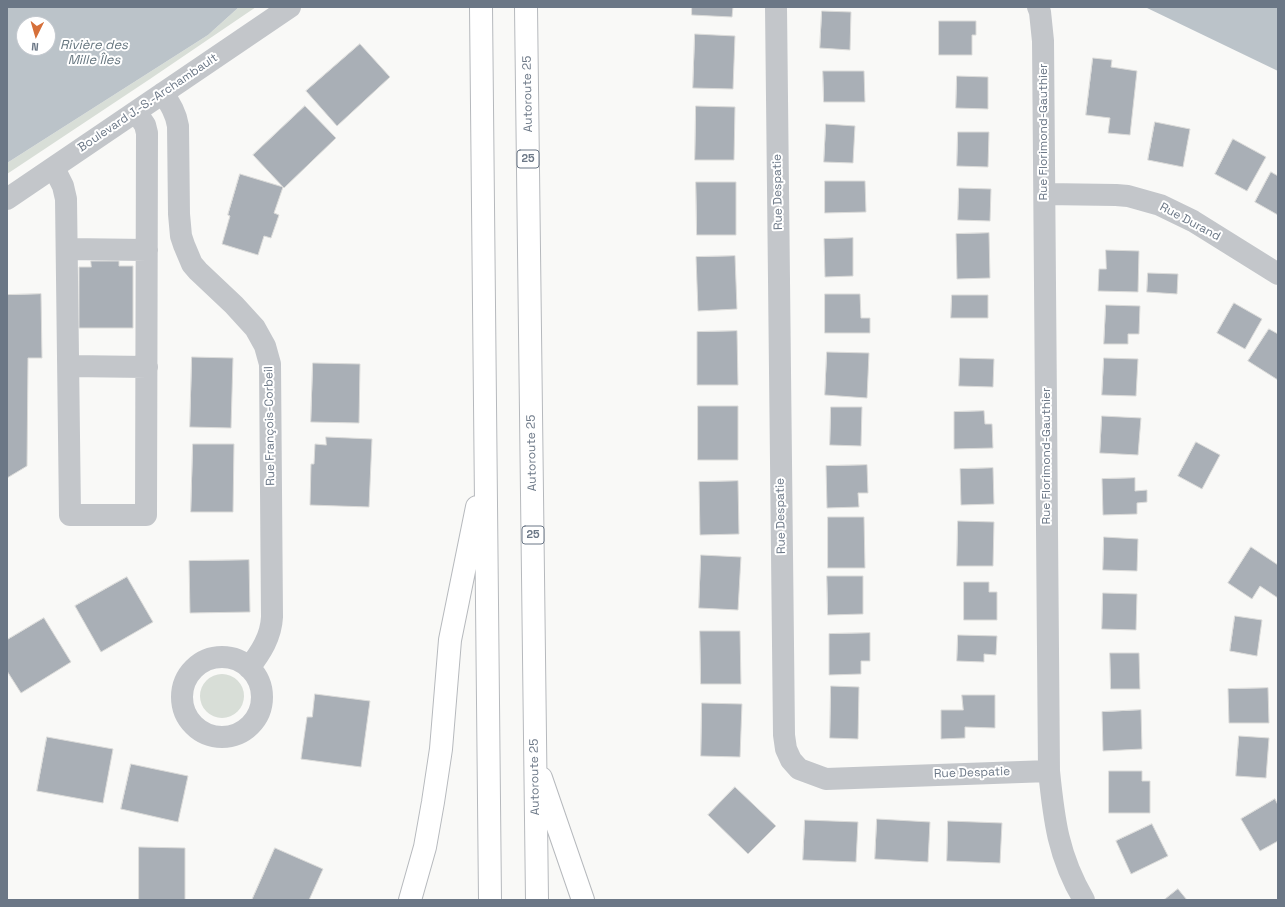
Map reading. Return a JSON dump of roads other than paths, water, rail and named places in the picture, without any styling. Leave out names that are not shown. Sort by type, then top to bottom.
[{"type":"highway","points":[[481,7],[490,900]]},
{"type":"highway","name":"Autoroute 25","points":[[526,7],[537,900]]},
{"type":"highway","points":[[410,900],[425,848],[441,748],[450,640],[486,464]]},
{"type":"highway","points":[[535,760],[583,900]]},
{"type":"street","name":"Boulevard J.-S.-Archambault","points":[[7,199],[290,7]]},
{"type":"street","name":"Rue Despatie","points":[[776,7],[784,735],[786,749],[791,760],[799,769],[826,779],[1049,771]]},
{"type":"street","name":"Rue Florimond-Gauthier","points":[[1038,7],[1041,19],[1043,41],[1049,771],[1053,810],[1059,842],[1069,873],[1084,900]]},
{"type":"street","name":"Rue François-Corbeil","points":[[163,93],[177,117],[178,214],[181,236],[184,245],[192,264],[255,328],[265,346],[270,364],[272,617],[270,633],[267,641],[250,668]]},
{"type":"street","points":[[54,168],[63,186],[66,199],[70,515],[146,515],[147,133],[145,125],[136,112]]},
{"type":"street","name":"Rue Durand","points":[[1044,194],[1128,196],[1160,204],[1193,221],[1278,274]]},
{"type":"street","points":[[67,250],[147,250]]},
{"type":"street","points":[[69,366],[147,367]]},
{"type":"water","name":"Rivière des Mille Îles","points":[[7,7],[239,7],[208,35],[7,163]]},
{"type":"water","points":[[1145,7],[1278,7],[1278,71]]}]
